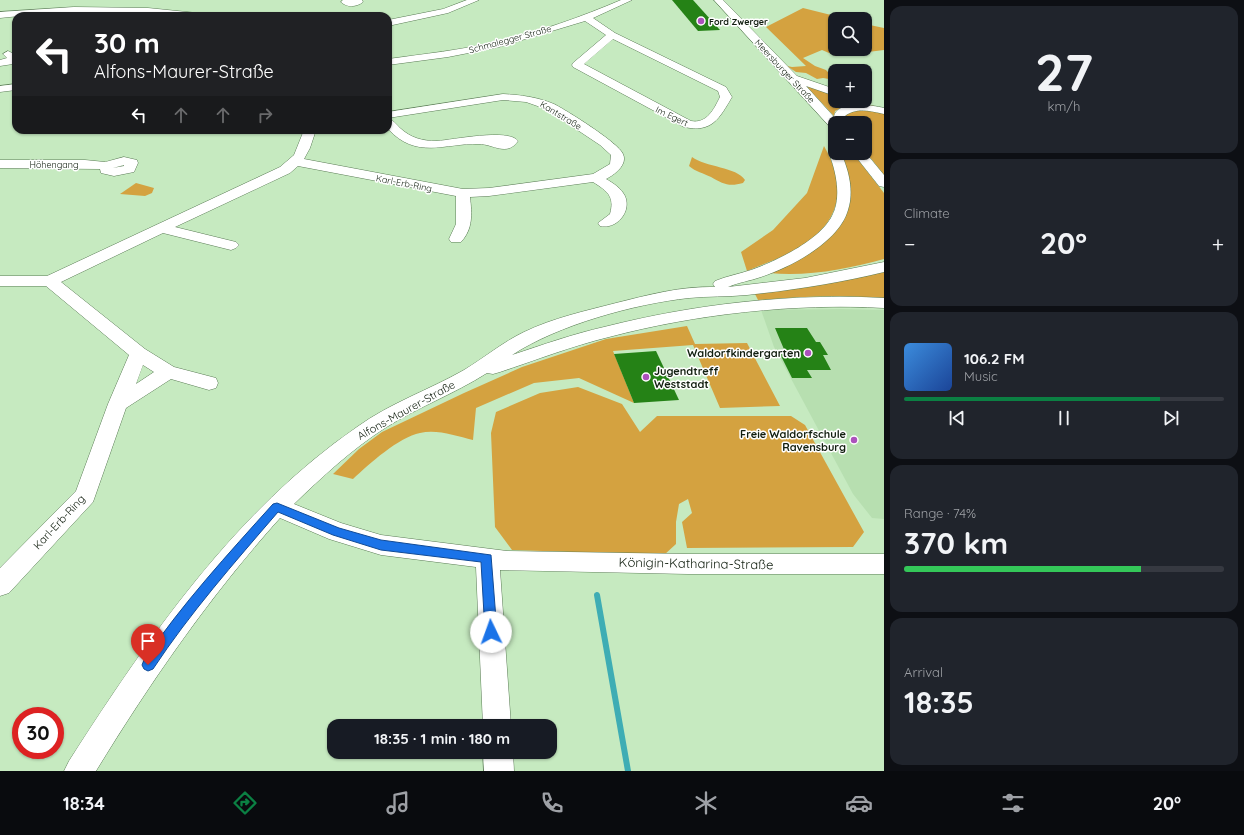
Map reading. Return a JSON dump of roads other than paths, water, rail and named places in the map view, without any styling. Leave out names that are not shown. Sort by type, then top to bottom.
[{"type":"street","points":[[350,0],[345,2],[353,4],[359,2],[355,0]]},
{"type":"street","points":[[392,22],[445,11],[475,0]]},
{"type":"street","name":"Schmalegger Straße","points":[[392,61],[488,47],[586,18],[628,0]]},
{"type":"street","name":"Meersburger Straße","points":[[718,0],[791,76],[825,114],[826,127],[828,131]]},
{"type":"street","points":[[21,12],[31,2]]},
{"type":"street","points":[[35,12],[66,10],[127,10],[150,12]]},
{"type":"street","points":[[120,12],[127,10]]},
{"type":"street","points":[[0,15],[12,14]]},
{"type":"street","name":"Im Egert","points":[[586,18],[599,24],[612,35],[722,88],[726,97],[708,123],[700,126],[688,124],[577,65],[612,35]]},
{"type":"street","points":[[0,63],[9,62],[12,59]]},
{"type":"street","points":[[791,76],[828,90]]},
{"type":"street","points":[[0,89],[12,88]]},
{"type":"street","name":"Kantstraße","points":[[392,114],[503,97],[519,97],[539,101],[604,142],[617,154],[618,161],[616,166],[606,174],[594,178],[489,192],[463,193]]},
{"type":"street","points":[[872,105],[884,110]]},
{"type":"street","points":[[839,116],[847,109],[864,108],[884,110]]},
{"type":"street","points":[[392,126],[400,135],[412,142],[424,145],[483,141]]},
{"type":"street","points":[[0,281],[50,281],[285,170],[297,162],[303,154],[309,134]]},
{"type":"street","points":[[702,292],[726,282],[755,274],[810,246],[826,232],[839,216],[843,185],[839,160]]},
{"type":"street","points":[[865,160],[884,183]]},
{"type":"street","name":"Karl-Erb-Ring","points":[[297,162],[463,193]]},
{"type":"street","name":"Höhengang","points":[[0,164],[85,164],[107,166]]},
{"type":"street","points":[[594,178],[620,197],[621,204],[617,216],[605,223]]},
{"type":"street","points":[[456,239],[462,234],[464,225],[463,193]]},
{"type":"street","points":[[160,228],[231,245]]},
{"type":"street","points":[[465,377],[530,337],[561,325],[615,308],[702,292],[721,292],[776,286],[884,267]]},
{"type":"street","points":[[755,274],[787,278],[826,278]]},
{"type":"street","points":[[50,281],[139,353],[168,372],[209,383]]},
{"type":"street","points":[[465,377],[605,332],[661,320],[733,309],[792,303],[884,303]]},
{"type":"street","name":"Karl-Erb-Ring","points":[[0,585],[85,496],[118,404],[139,353]]},
{"type":"street","points":[[118,404],[168,372]]},
{"type":"street","name":"Alfons-Maurer-Straße","points":[[79,771],[105,729],[166,639],[219,572],[277,507],[353,439],[391,416],[465,377]]},
{"type":"street","points":[[277,507],[337,532],[381,545],[497,560],[497,719]]},
{"type":"street","name":"Königin-Katharina-Straße","points":[[497,560],[688,564],[884,564]]},
{"type":"street","points":[[498,759],[499,771]]},
{"type":"waterway","points":[[597,595],[628,771]]},
{"type":"place","name":"Ford Zwerger","points":[[701,21]]},
{"type":"place","name":"Waldorfkindergarten","points":[[808,353]]},
{"type":"place","name":"Jugendtreff Weststadt","points":[[646,377]]},
{"type":"place","name":"Freie Waldorfschule Ravensburg","points":[[854,440]]}]
